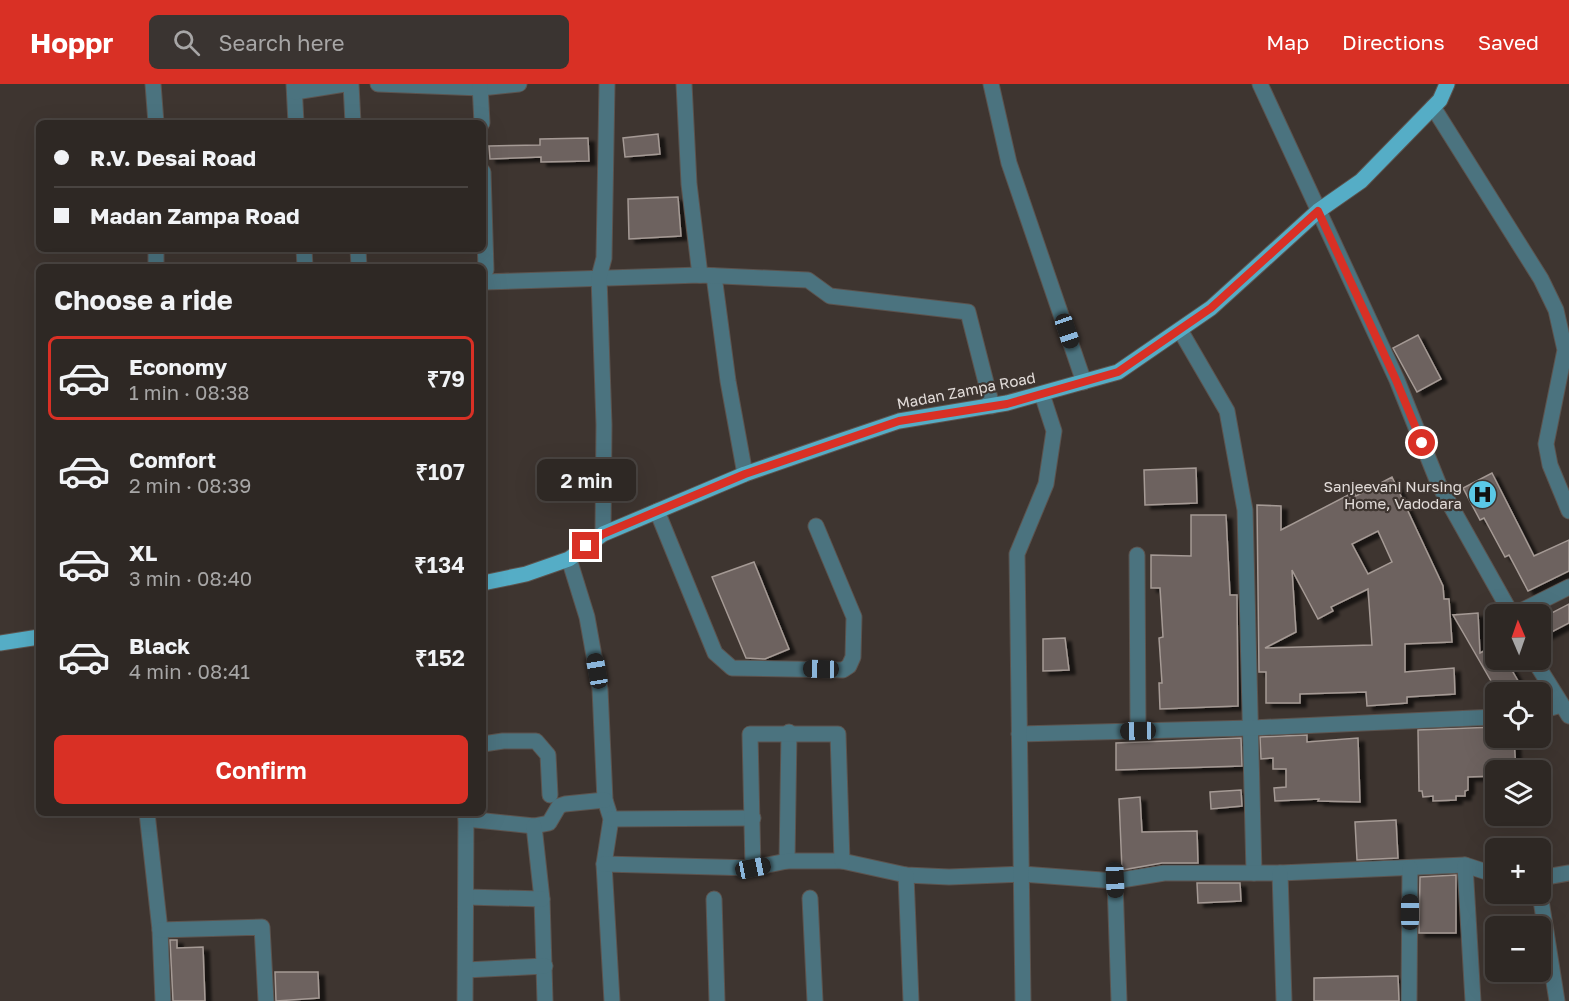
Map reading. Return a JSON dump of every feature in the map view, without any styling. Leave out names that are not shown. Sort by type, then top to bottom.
[{"type":"main road","name":"Madan Zampa Road","points":[[486,582],[526,574],[570,559],[603,534],[745,474],[899,421],[992,406],[1118,372],[1211,308],[1321,217],[1361,181],[1440,100],[1446,84]]},
{"type":"main road","points":[[0,643],[36,637]]},
{"type":"street","points":[[153,84],[156,120]]},
{"type":"street","points":[[296,120],[294,88],[345,84]]},
{"type":"street","points":[[351,84],[353,120]]},
{"type":"street","points":[[378,84],[480,86],[519,84]]},
{"type":"street","points":[[603,534],[604,425],[599,277],[604,258],[607,84]]},
{"type":"street","points":[[684,84],[689,184],[745,474]]},
{"type":"street","points":[[991,84],[1010,163],[1084,382]]},
{"type":"street","points":[[1260,84],[1396,380],[1439,485],[1506,604]]},
{"type":"street","points":[[480,86],[482,120]]},
{"type":"street","points":[[1432,107],[1541,279],[1556,310],[1565,350],[1546,444],[1550,465],[1569,511]]},
{"type":"street","points":[[486,282],[599,277],[707,276],[808,280],[830,296],[968,312],[992,406]]},
{"type":"street","points":[[1180,330],[1227,411],[1245,510],[1254,873]]},
{"type":"street","points":[[1023,1001],[1017,554],[1046,484],[1054,431],[1042,394]]},
{"type":"street","points":[[657,511],[715,652],[732,668],[843,670],[849,666],[853,657],[854,617],[816,526]]},
{"type":"street","points":[[1137,555],[1138,731]]},
{"type":"street","points":[[570,559],[587,617],[600,689],[605,800],[611,819],[604,864],[612,1001]]},
{"type":"street","points":[[1534,604],[1569,587]]},
{"type":"street","points":[[1540,670],[1565,710]]},
{"type":"street","points":[[1019,734],[1252,728],[1485,717]]},
{"type":"street","points":[[788,861],[789,732]]},
{"type":"street","points":[[753,868],[750,734],[789,732],[838,734],[842,861]]},
{"type":"street","points":[[486,744],[536,741],[548,755],[550,795]]},
{"type":"street","points":[[465,1001],[466,816],[534,826],[549,823],[559,806],[605,800]]},
{"type":"street","points":[[147,816],[160,930],[163,1001]]},
{"type":"street","points":[[611,819],[753,818]]},
{"type":"street","points":[[534,826],[542,899],[545,1001]]},
{"type":"street","points":[[604,864],[753,868],[788,861],[842,861],[906,875],[949,877],[1022,874],[1115,880],[1164,873],[1280,873],[1465,865],[1485,871]]},
{"type":"street","points":[[1465,865],[1473,1001]]},
{"type":"street","points":[[1409,1001],[1410,868]]},
{"type":"street","points":[[1280,873],[1284,1001]]},
{"type":"street","points":[[1551,876],[1569,873]]},
{"type":"street","points":[[906,875],[911,1001]]},
{"type":"street","points":[[1115,880],[1119,1001]]},
{"type":"street","points":[[467,897],[542,899]]},
{"type":"street","points":[[810,898],[815,1001]]},
{"type":"street","points":[[714,899],[717,1001]]},
{"type":"street","points":[[1542,904],[1557,1001]]},
{"type":"street","points":[[160,930],[262,927],[266,1001]]},
{"type":"street","points":[[466,970],[545,966]]},
{"type":"building","points":[[658,134],[660,154],[625,157],[623,138]]},
{"type":"building","points":[[588,138],[589,161],[541,162],[541,157],[490,159],[489,146],[540,145],[540,139]]},
{"type":"building","points":[[678,197],[681,236],[629,239],[628,199]]},
{"type":"building","points":[[1418,335],[1441,379],[1417,392],[1393,348]]},
{"type":"building","points":[[1196,468],[1197,503],[1145,505],[1144,470]]},
{"type":"building","points":[[1492,473],[1534,556],[1569,540],[1569,571],[1528,591],[1509,555],[1505,557],[1484,518],[1480,520],[1463,488]]},
{"type":"building","points":[[1392,477],[1443,586],[1444,599],[1449,599],[1452,642],[1405,644],[1405,672],[1454,668],[1455,694],[1407,697],[1407,703],[1367,706],[1366,692],[1300,694],[1300,703],[1266,703],[1266,672],[1259,672],[1257,505],[1281,506],[1281,530],[1354,492],[1356,496]],"holes":[[[1378,531],[1392,562],[1368,574],[1352,544]],[[1292,570],[1318,619],[1333,611],[1331,607],[1368,589],[1372,645],[1265,648],[1296,632]]]},
{"type":"building","points":[[1191,515],[1226,515],[1230,595],[1237,595],[1238,706],[1160,709],[1159,683],[1162,683],[1159,638],[1163,637],[1160,588],[1151,588],[1151,555],[1191,556]]},
{"type":"building","points":[[754,562],[789,649],[765,659],[746,658],[712,577]]},
{"type":"building","points":[[1569,604],[1569,623],[1551,632],[1551,613]]},
{"type":"building","points":[[1478,613],[1480,653],[1485,650],[1485,670],[1512,670],[1519,682],[1492,682],[1453,615]]},
{"type":"building","points":[[1065,638],[1069,670],[1043,671],[1043,639]]},
{"type":"building","points":[[1485,727],[1485,748],[1515,748],[1515,760],[1485,760],[1485,776],[1468,777],[1468,790],[1465,791],[1465,796],[1456,796],[1456,800],[1433,801],[1433,796],[1423,797],[1422,791],[1419,791],[1418,730]]},
{"type":"building","points":[[1307,735],[1307,742],[1358,738],[1360,802],[1318,801],[1319,799],[1275,801],[1274,788],[1286,787],[1286,769],[1273,769],[1273,758],[1261,759],[1260,737]]},
{"type":"building","points":[[1241,738],[1242,766],[1116,770],[1116,743]]},
{"type":"building","points":[[1241,790],[1242,806],[1211,809],[1210,792]]},
{"type":"building","points":[[1140,797],[1142,832],[1197,831],[1198,863],[1162,863],[1122,870],[1119,799]]},
{"type":"building","points":[[1396,820],[1398,858],[1357,860],[1355,822]]},
{"type":"building","points":[[1456,875],[1456,933],[1419,933],[1420,877]]},
{"type":"building","points":[[1197,883],[1240,883],[1241,901],[1198,903]]},
{"type":"building","points":[[170,940],[177,940],[177,948],[203,947],[205,1001],[173,1001]]},
{"type":"building","points":[[275,972],[318,972],[319,998],[276,1001]]},
{"type":"building","points":[[1398,976],[1399,1001],[1314,1001],[1314,978]]},
{"type":"place","name":"Sanjeevani Nursing Home, Vadodara","points":[[1483,495]]},
{"type":"route","points":[[586,546],[603,534],[745,474],[899,421],[1007,404],[1118,372],[1211,308],[1318,211],[1396,380],[1422,443]]}]
